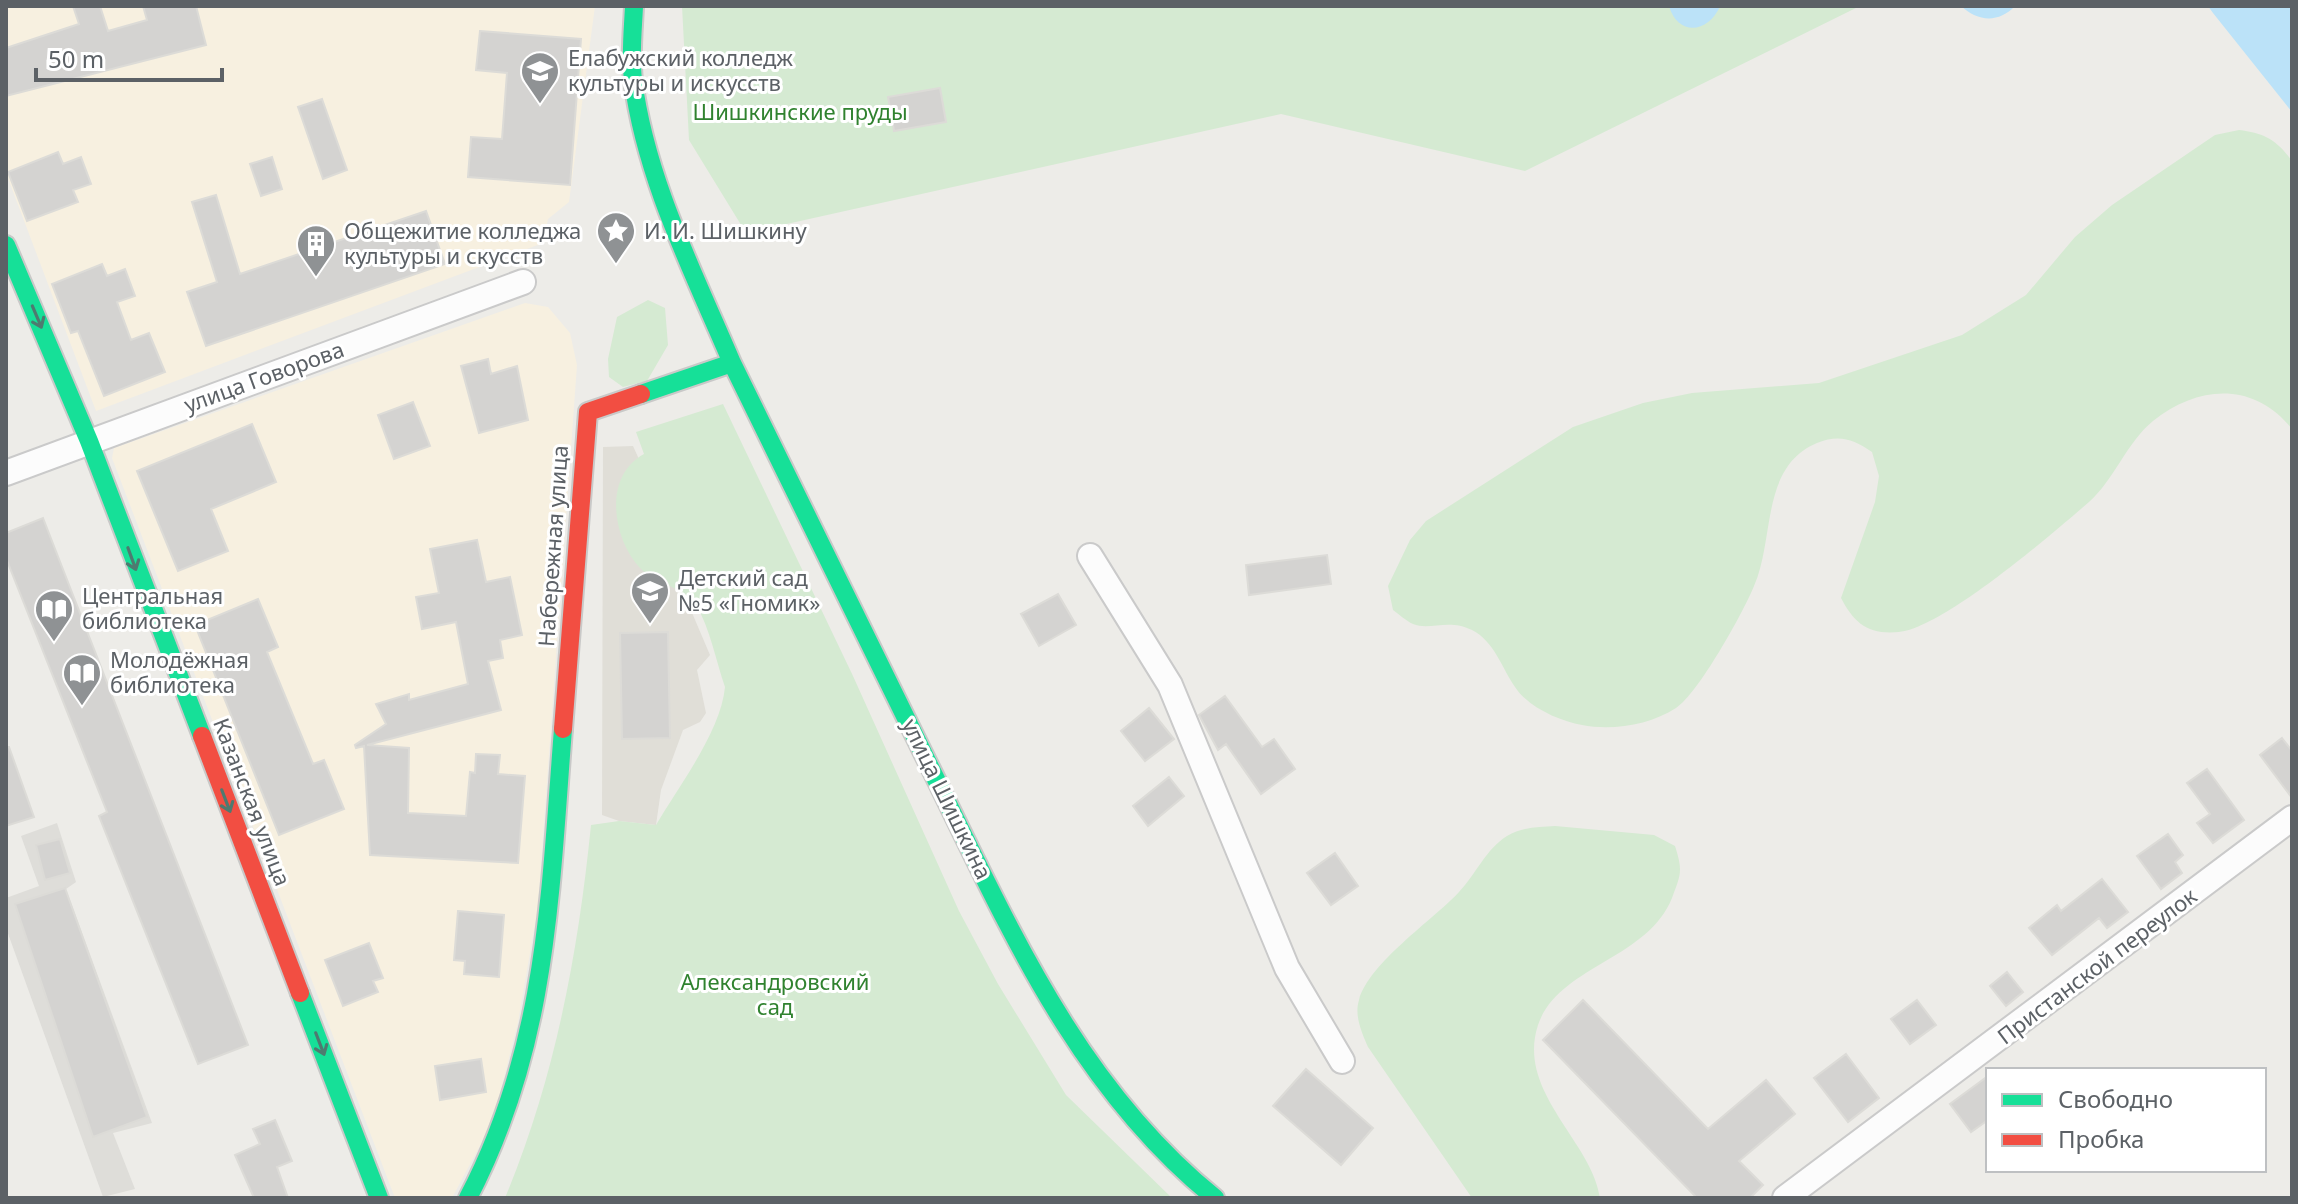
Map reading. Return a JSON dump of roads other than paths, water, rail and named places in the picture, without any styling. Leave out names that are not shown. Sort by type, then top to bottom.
[{"type":"street","points":[[634,6],[633,77],[646,143],[660,187],[732,363]]},
{"type":"street","name":"Казанская улица","points":[[6,245],[89,441],[379,1198]]},
{"type":"street","name":"улица Говорова","points":[[6,473],[523,282]]},
{"type":"street","name":"Набережная улица","points":[[468,1198],[502,1125],[533,1024],[550,903],[588,412],[732,363]]},
{"type":"street","name":"улица Шишкина","points":[[732,363],[1033,976],[1092,1073],[1134,1126],[1182,1173],[1215,1198]]},
{"type":"street","points":[[1090,556],[1170,685],[1287,968],[1342,1061]]},
{"type":"street","name":"Пристанской переулок","points":[[1785,1198],[2292,818]]},
{"type":"water","points":[[1669,6],[1720,6],[1709,22],[1694,28],[1679,23]]},
{"type":"water","points":[[1961,6],[2015,6],[1995,18],[1981,18]]},
{"type":"water","points":[[2208,6],[2292,6],[2292,112],[2213,13]]},
{"type":"place","name":"Елабужский колледж культуры и искусств","points":[[540,105]]},
{"type":"place","name":"И. И. Шишкину","points":[[616,265]]},
{"type":"place","name":"Общежитие колледжа культуры и скусств","points":[[316,278]]},
{"type":"place","name":"Детский сад №5 «Гномик»","points":[[650,625]]},
{"type":"place","name":"Центральная библиотека","points":[[54,643]]},
{"type":"place","name":"Молодёжная библиотека","points":[[82,707]]},
{"type":"park label","name":"Шишкинские пруды","points":[[800,112]]},
{"type":"park label","name":"Александровский сад","points":[[775,994]]}]
